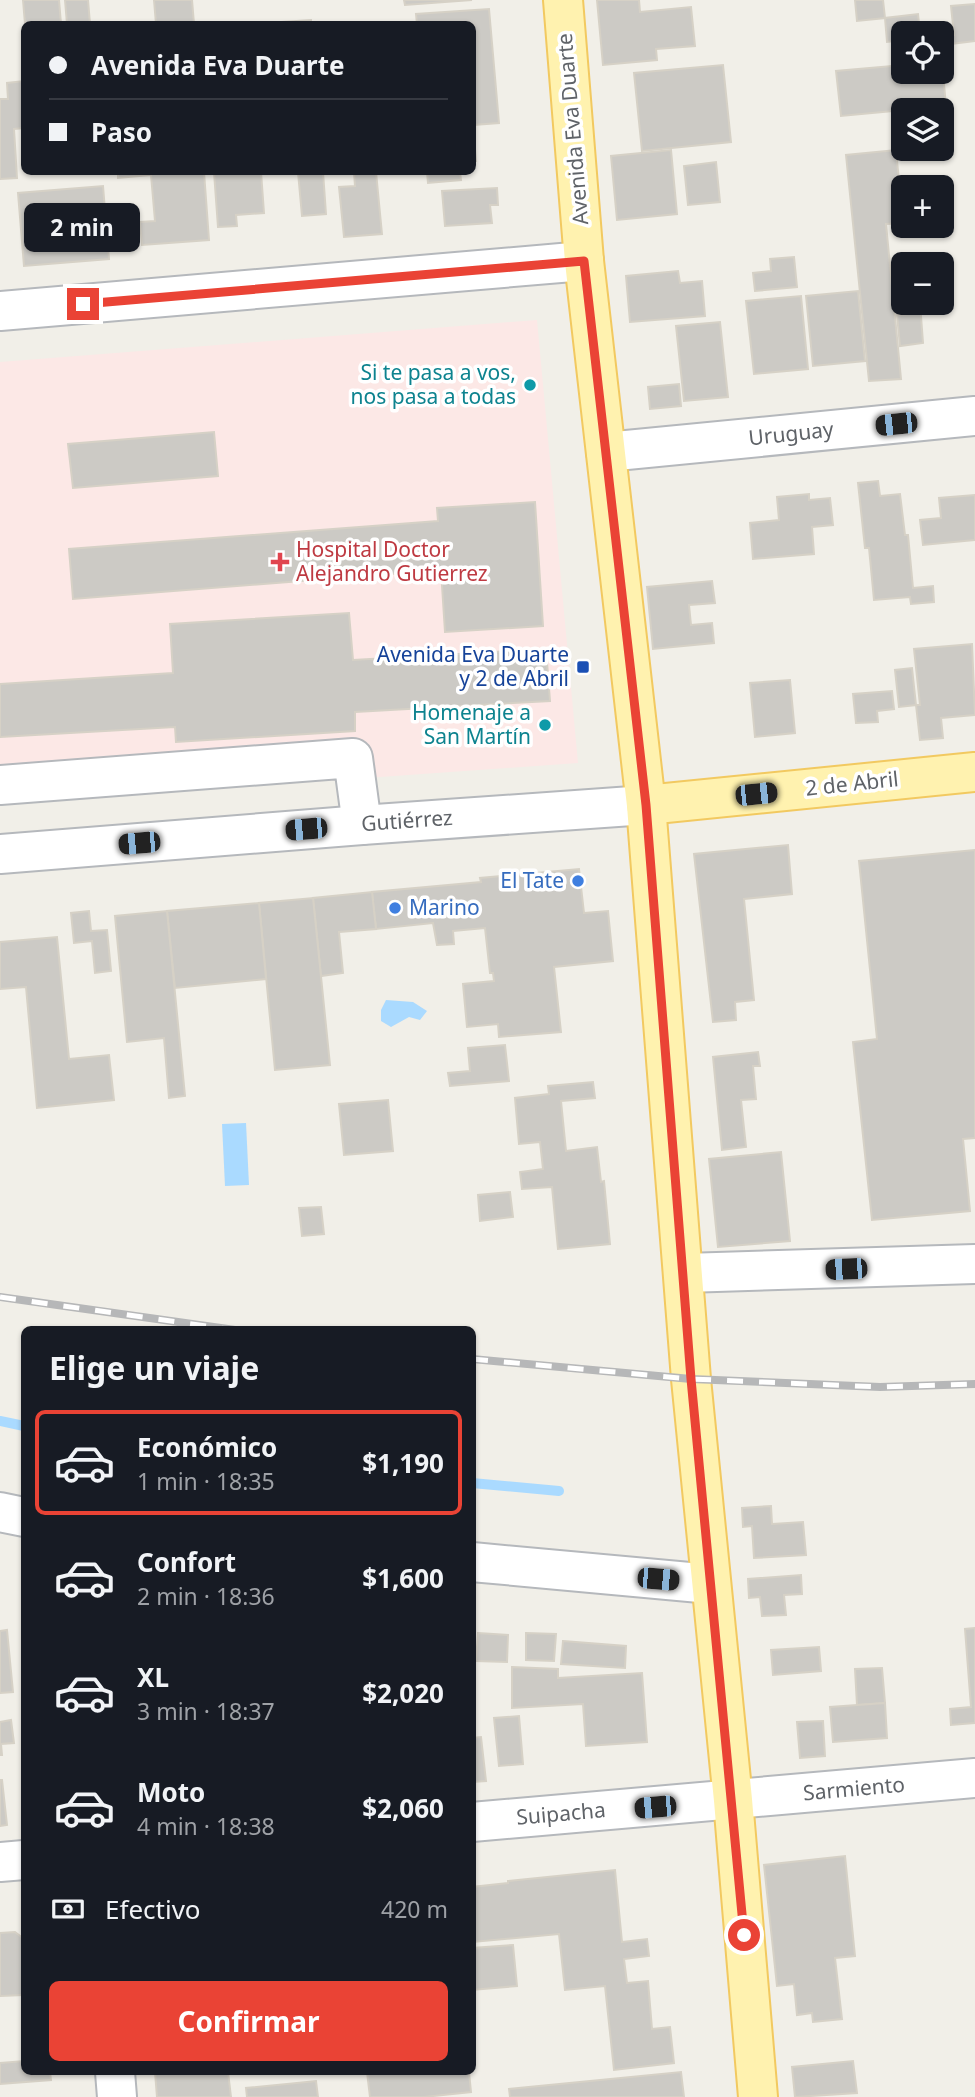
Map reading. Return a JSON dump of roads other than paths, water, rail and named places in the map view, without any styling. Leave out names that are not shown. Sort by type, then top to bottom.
[{"type":"main road","name":"Avenida Eva Duarte","points":[[563,0],[584,261],[646,805],[685,1273],[691,1379],[733,1800],[758,2097]]},
{"type":"main road","name":"2 de Abril","points":[[646,805],[975,772]]},
{"type":"street","points":[[0,311],[584,261]]},
{"type":"street","name":"Uruguay","points":[[606,452],[975,416]]},
{"type":"street","points":[[0,785],[353,758],[362,825]]},
{"type":"street","name":"Gutiérrez","points":[[0,854],[646,805]]},
{"type":"street","points":[[685,1273],[975,1264]]},
{"type":"street","points":[[0,1512],[21,1516]]},
{"type":"street","points":[[476,1562],[711,1584]]},
{"type":"street","name":"Sarmiento","points":[[733,1800],[975,1778]]},
{"type":"street","name":"Suipacha","points":[[476,1822],[733,1800]]},
{"type":"street","points":[[0,1862],[21,1860]]},
{"type":"street","points":[[115,2075],[117,2097]]},
{"type":"water","points":[[386,1000],[413,1002],[427,1011],[420,1020],[409,1017],[391,1027],[381,1021],[381,1010]]},
{"type":"water","points":[[246,1123],[249,1185],[225,1186],[222,1124]]},
{"type":"waterway","points":[[0,1421],[21,1425]]},
{"type":"waterway","points":[[476,1483],[559,1491]]},
{"type":"railway","points":[[0,1297],[207,1326]]},
{"type":"railway","points":[[476,1359],[691,1379],[880,1387],[975,1384]]},
{"type":"place","name":"Si te pasa a vos, nos pasa a todas","points":[[530,385]]},
{"type":"place","name":"Hospital Doctor Alejandro Gutierrez","points":[[280,562]]},
{"type":"place","name":"Avenida Eva Duarte y 2 de Abril","points":[[583,667]]},
{"type":"place","name":"Homenaje a San Martín","points":[[545,725]]},
{"type":"place","name":"El Tate","points":[[578,881]]},
{"type":"place","name":"Marino","points":[[395,908]]}]
